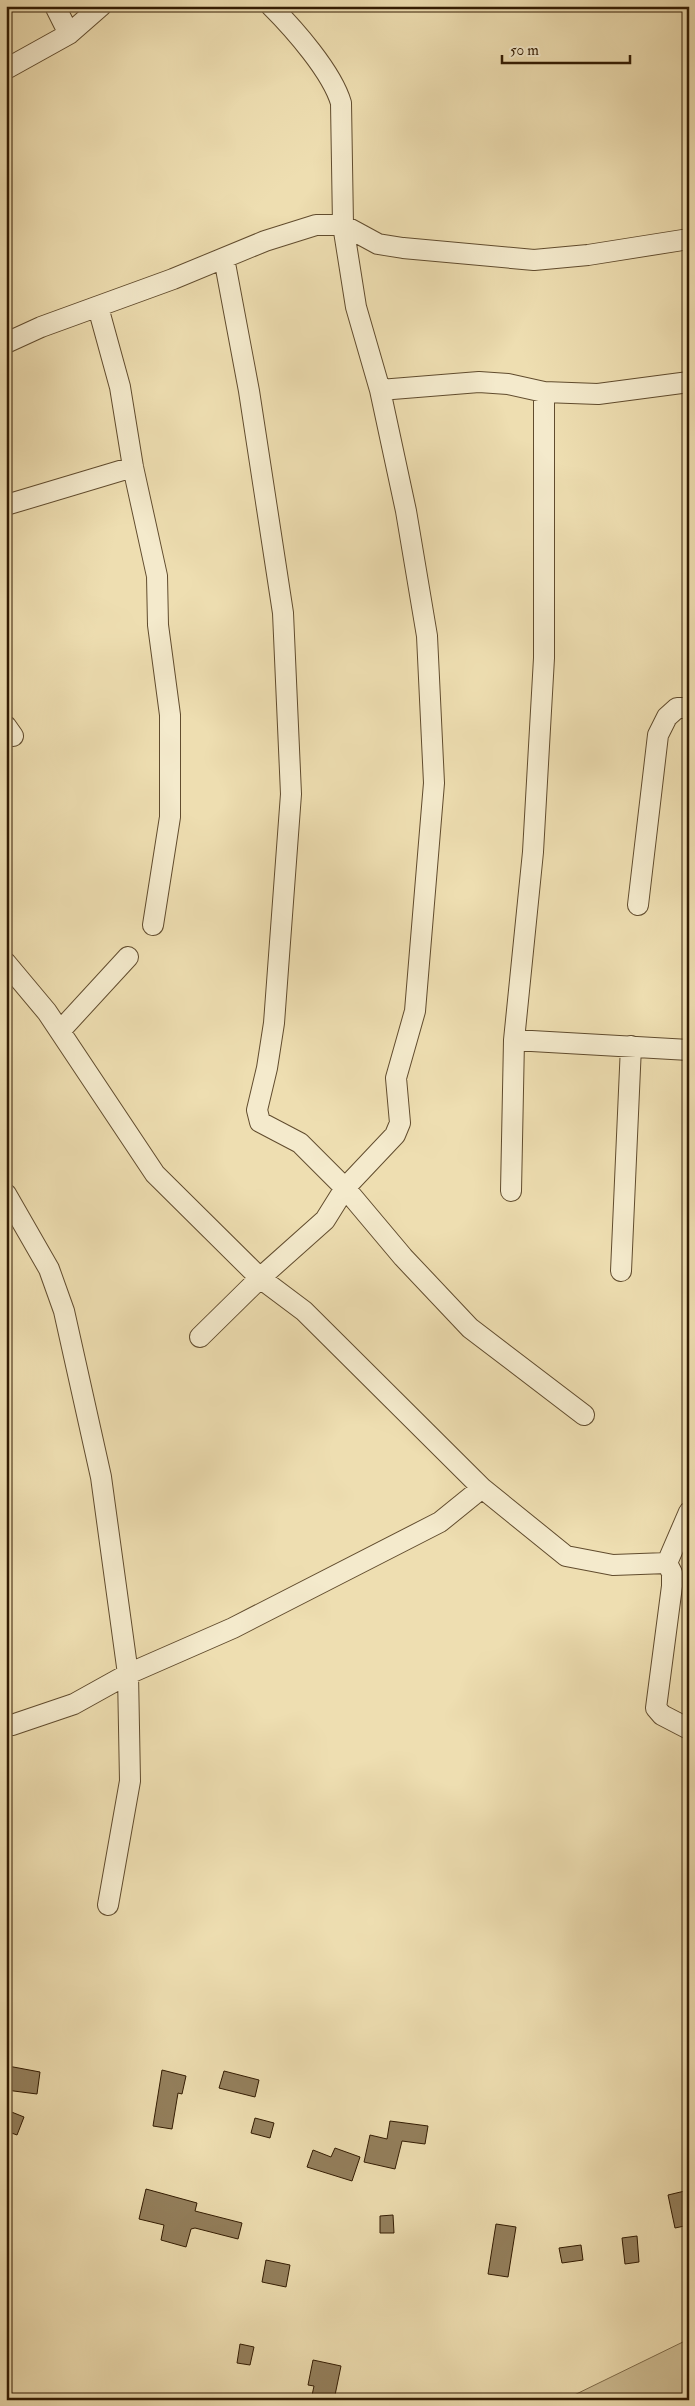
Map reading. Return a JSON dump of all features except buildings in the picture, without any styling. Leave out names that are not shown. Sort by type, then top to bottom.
[{"type":"street","points":[[55,6],[69,34]]},
{"type":"street","points":[[6,69],[69,34],[101,6]]},
{"type":"street","points":[[200,1337],[260,1278],[325,1220],[345,1188],[396,1136],[400,1123],[396,1078],[415,1011],[434,783],[427,636],[406,511],[380,390],[356,307],[343,225],[341,103],[337,90],[328,74],[271,6]]},
{"type":"street","points":[[6,343],[41,327],[98,307],[302,228],[329,224],[343,225],[378,244],[534,260],[588,255],[689,239]]},
{"type":"street","points":[[224,258],[249,391],[283,613],[292,794],[274,1023],[267,1068],[257,1110],[260,1122],[300,1143],[345,1188],[403,1258],[470,1328],[584,1415]]},
{"type":"street","points":[[98,307],[120,386],[133,467],[156,576],[158,625],[170,716],[170,817],[153,925]]},
{"type":"street","points":[[380,390],[479,382],[508,384],[544,392],[598,394],[689,382]]},
{"type":"street","points":[[511,1191],[514,1040],[534,852],[544,658],[544,392]]},
{"type":"street","points":[[6,505],[133,467]]},
{"type":"street","points":[[638,905],[658,736],[667,717],[677,708],[689,708]]},
{"type":"street","points":[[60,1031],[128,956]]},
{"type":"street","points":[[6,963],[48,1012],[152,1170],[260,1278],[304,1312],[482,1488],[566,1556],[613,1565],[667,1563]]},
{"type":"street","points":[[514,1040],[689,1050]]},
{"type":"street","points":[[621,1271],[631,1046]]},
{"type":"street","points":[[6,1194],[49,1268],[64,1311],[101,1477],[128,1674],[130,1781],[108,1905]]},
{"type":"street","points":[[12,1725],[74,1704],[128,1674],[233,1628],[440,1522],[482,1488]]},
{"type":"street","points":[[689,1512],[667,1563],[672,1573],[672,1586],[656,1708],[662,1715],[689,1728]]},
{"type":"shaded area","points":[[689,2339],[689,2400],[564,2400]]}]
